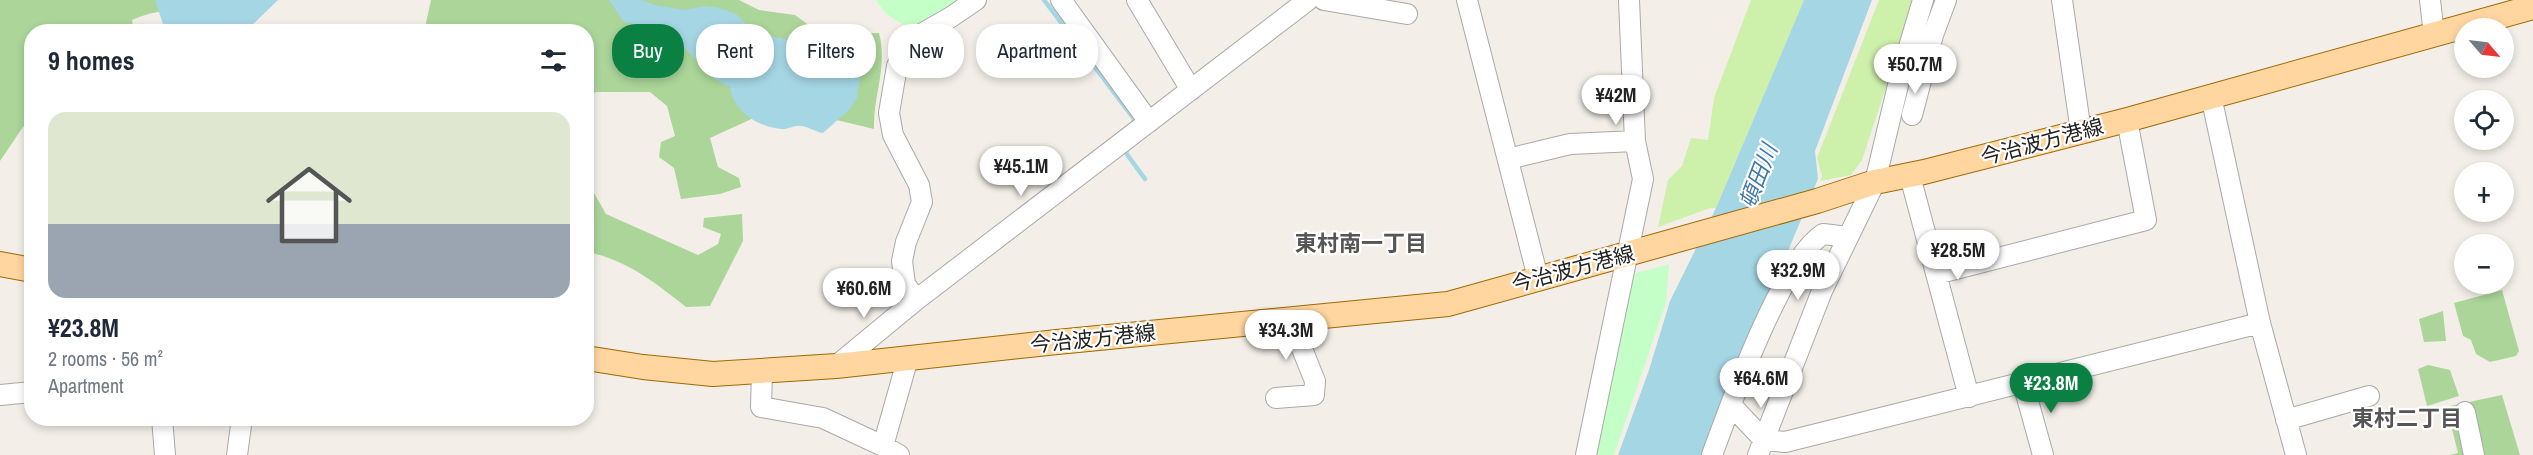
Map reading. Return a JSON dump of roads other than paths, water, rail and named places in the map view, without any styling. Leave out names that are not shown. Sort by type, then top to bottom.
[{"type":"main road","name":"今治波方港線","points":[[594,359],[713,374],[762,371],[836,366],[1448,304],[1816,201],[1875,182],[1910,176],[2127,120],[2533,7]]},
{"type":"main road","points":[[0,264],[24,268]]},
{"type":"street","points":[[916,300],[904,284],[902,261],[906,242],[917,220],[922,202],[919,185],[893,135],[889,113],[897,66],[909,41],[976,0]]},
{"type":"street","points":[[1061,0],[1149,122]]},
{"type":"street","points":[[1137,0],[1191,90]]},
{"type":"street","points":[[836,366],[916,300],[1308,0]]},
{"type":"street","points":[[1324,0],[1407,14]]},
{"type":"street","points":[[1467,0],[1538,278]]},
{"type":"street","points":[[1586,455],[1643,179],[1635,141],[1629,0]]},
{"type":"street","points":[[1761,447],[1822,291],[1875,182],[1900,77],[1923,0]]},
{"type":"street","points":[[1912,115],[1946,0]]},
{"type":"street","points":[[2062,0],[2081,132]]},
{"type":"street","points":[[2430,0],[2434,35]]},
{"type":"street","points":[[2211,96],[2260,323],[2296,455]]},
{"type":"street","points":[[1936,274],[2146,220],[2127,120]]},
{"type":"street","points":[[1508,159],[1570,144],[1635,141]]},
{"type":"street","points":[[1910,176],[1969,397]]},
{"type":"street","points":[[1712,455],[1779,294],[1813,240],[1823,234],[1848,237]]},
{"type":"street","points":[[1276,398],[1314,395],[1315,381],[1290,320]]},
{"type":"street","points":[[1761,447],[2260,323]]},
{"type":"street","points":[[762,371],[761,407],[823,418],[891,451],[908,358]]},
{"type":"street","points":[[2023,383],[2043,455]]},
{"type":"street","points":[[0,395],[24,393]]},
{"type":"street","points":[[2286,420],[2369,396]]},
{"type":"street","points":[[1731,405],[1761,447]]},
{"type":"street","points":[[2465,412],[2474,455]]},
{"type":"street","points":[[163,426],[165,455]]},
{"type":"street","points":[[237,455],[241,426]]},
{"type":"water","points":[[155,0],[278,0],[253,24],[163,24]]},
{"type":"water","points":[[609,0],[642,0],[655,5],[684,10],[705,6],[720,8],[736,14],[746,24],[696,24],[696,59],[684,47],[684,24],[624,22]]},
{"type":"water","name":"頓田川","points":[[1804,0],[1872,0],[1815,151],[1818,179],[1703,455],[1618,455],[1649,370],[1670,301],[1716,208]]},
{"type":"water","points":[[774,37],[786,40],[786,78],[860,78],[857,98],[850,109],[823,133],[803,126],[772,128],[756,121],[741,110],[732,96],[730,87],[715,79],[774,78]]},
{"type":"waterway","points":[[1044,0],[1134,119],[1133,126]]},
{"type":"waterway","points":[[1128,146],[1126,153],[1145,179]]},
{"type":"district","name":"東村南一丁目","points":[[1361,243]]},
{"type":"district","name":"東村二丁目","points":[[2407,418]]}]
